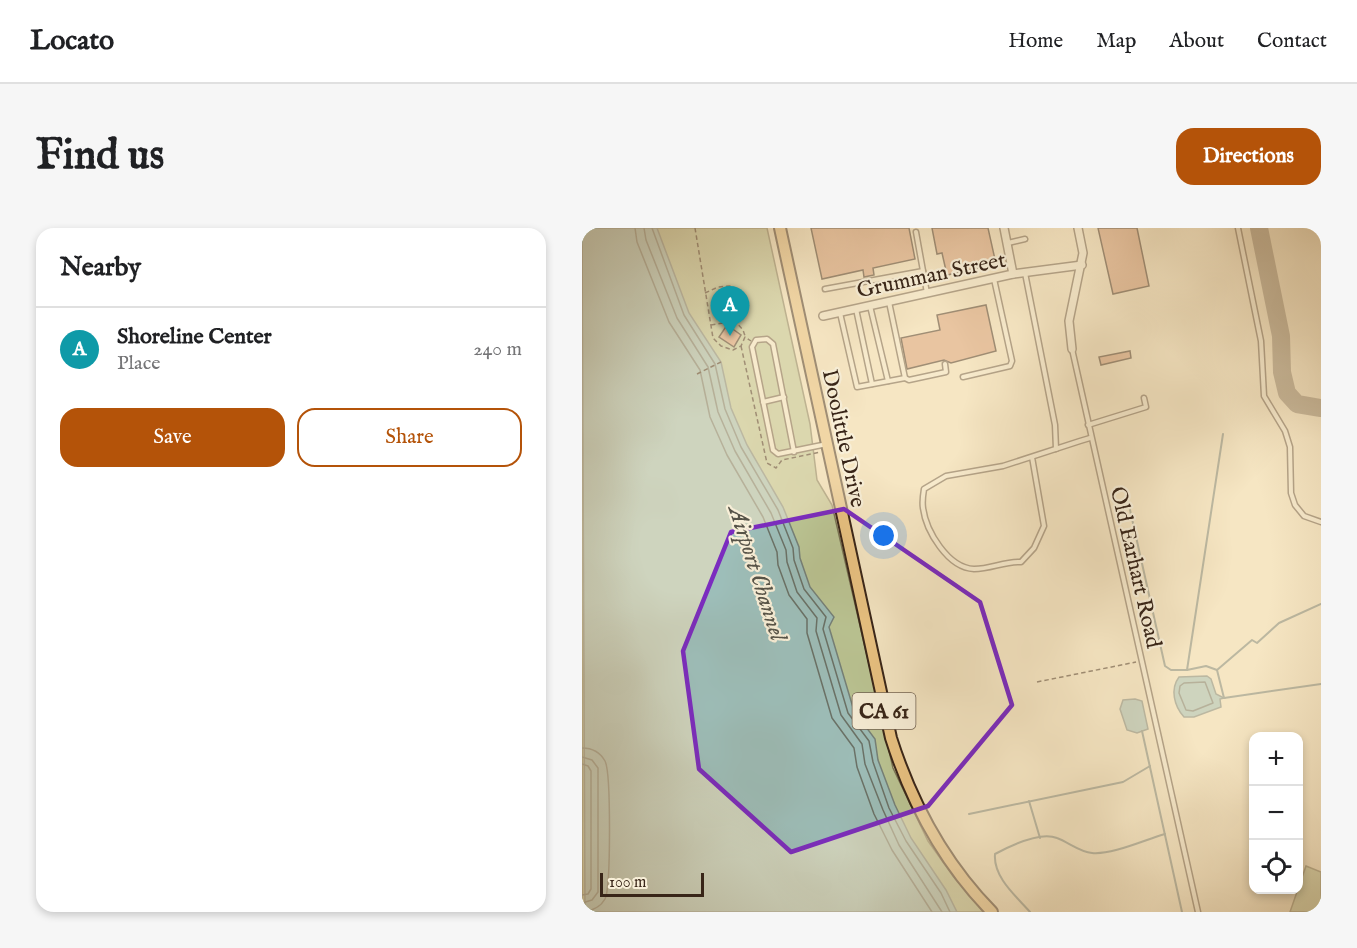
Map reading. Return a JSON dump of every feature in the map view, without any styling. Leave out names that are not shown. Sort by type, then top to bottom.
[{"type":"main road","name":"Doolittle Drive","points":[[780,228],[884,710],[899,764],[921,815],[936,839],[970,888],[992,912]]},
{"type":"street","points":[[1004,228],[1012,274]]},
{"type":"street","name":"Old Earhart Road","points":[[1072,349],[1069,321],[1083,253],[1078,228]]},
{"type":"street","name":"Grumman Street","points":[[824,316],[1012,274],[1082,265]]},
{"type":"lane","points":[[1238,228],[1262,341],[1262,391],[1285,431],[1290,447],[1291,493],[1295,505],[1304,516],[1321,522]]},
{"type":"lane","points":[[916,232],[927,294]]},
{"type":"lane","points":[[1007,243],[1025,239]]},
{"type":"lane","points":[[825,289],[923,271]]},
{"type":"lane","points":[[1025,272],[1055,425],[1056,449]]},
{"type":"lane","points":[[963,377],[1010,366],[1012,362],[994,279]]},
{"type":"lane","points":[[889,302],[905,378]]},
{"type":"lane","points":[[870,306],[888,381]]},
{"type":"lane","points":[[856,309],[872,384]]},
{"type":"lane","points":[[840,312],[858,387],[946,372],[945,364]]},
{"type":"lane","points":[[794,452],[773,344],[767,339],[756,340],[752,347],[773,450],[778,454],[794,452],[827,444]]},
{"type":"lane","name":"Old Earhart Road","points":[[1072,349],[1090,438],[1198,912]]},
{"type":"lane","points":[[763,402],[783,397]]},
{"type":"lane","points":[[1088,425],[1146,407],[1144,398]]},
{"type":"lane","points":[[1032,456],[1044,526],[1034,548],[1021,562],[1009,561],[973,569],[957,564],[936,541],[922,508],[924,489],[946,476],[1003,466],[1032,456],[1090,438]]},
{"type":"path","points":[[695,228],[710,326],[716,342],[728,348],[738,349],[746,337]]},
{"type":"path","points":[[705,293],[718,287],[730,286],[737,323],[746,337],[754,344]]},
{"type":"path","points":[[710,326],[737,323]]},
{"type":"path","points":[[697,374],[721,362]]},
{"type":"path","points":[[1037,682],[1140,661]]},
{"type":"highlighted area","points":[[844,509],[980,602],[1012,705],[928,806],[791,852],[699,769],[683,651],[731,532]]},
{"type":"green space","points":[[582,228],[767,228],[810,424],[817,480],[832,505],[893,768],[928,841],[953,876],[984,912],[582,912]]},
{"type":"green space","points":[[1306,866],[1321,872],[1321,912],[1290,912],[1296,894],[1303,894],[1303,875]]},
{"type":"water","name":"Airport Channel","points":[[582,228],[657,228],[689,313],[721,362],[731,408],[747,445],[783,507],[799,547],[800,558],[810,587],[834,617],[829,627],[854,711],[875,739],[878,760],[895,805],[911,838],[946,890],[957,912],[585,912]]},
{"type":"water","points":[[1207,676],[1211,679],[1216,694],[1224,698],[1220,699],[1221,707],[1194,717],[1184,717],[1174,697],[1176,682],[1179,677]]},
{"type":"water","points":[[1123,700],[1142,701],[1148,729],[1137,733],[1127,730],[1120,709]]},
{"type":"building","points":[[811,228],[909,228],[915,259],[873,268],[874,275],[864,277],[863,270],[822,279]]},
{"type":"building","points":[[932,228],[988,228],[996,264],[947,275],[942,253],[937,254]]},
{"type":"building","points":[[1098,228],[1137,228],[1149,286],[1113,294]]},
{"type":"building","points":[[986,305],[996,351],[951,363],[944,360],[907,369],[901,338],[940,330],[937,315]]},
{"type":"building","points":[[727,325],[741,335],[734,347],[719,337]]},
{"type":"building","points":[[1130,351],[1131,358],[1101,365],[1099,357]]},
{"type":"waterway","points":[[1217,670],[1206,666],[1187,670],[1223,434]]},
{"type":"waterway","points":[[1126,492],[1165,666],[1171,670],[1187,670]]},
{"type":"waterway","points":[[1321,604],[1279,623],[1257,643],[1252,640],[1217,670],[1224,698],[1321,684]]},
{"type":"waterway","points":[[1142,731],[1182,912]]},
{"type":"waterway","points":[[969,814],[1123,782],[1150,766]]},
{"type":"waterway","points":[[1029,801],[1040,838]]},
{"type":"waterway","points":[[1030,912],[1012,893],[1002,878],[995,862],[995,854],[1025,840],[1042,836],[1057,838],[1088,852],[1100,853],[1165,834]]},
{"type":"taxiway","points":[[1259,228],[1281,336],[1282,372],[1287,393],[1297,404],[1321,408]]},
{"type":"place","name":"Shoreline Center","points":[[730,336]]}]
